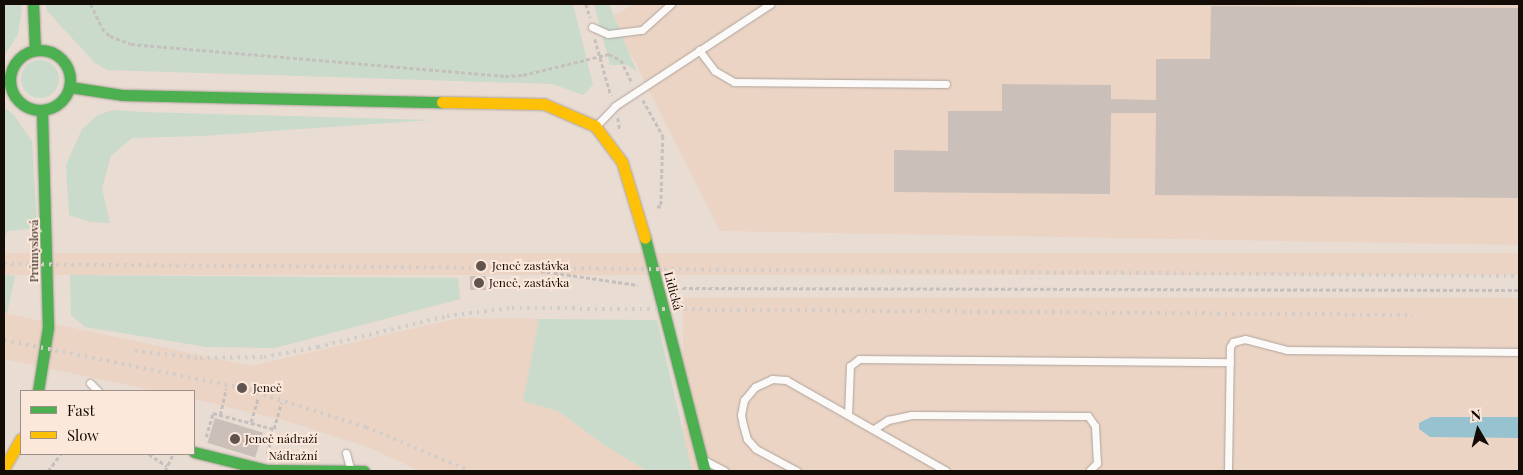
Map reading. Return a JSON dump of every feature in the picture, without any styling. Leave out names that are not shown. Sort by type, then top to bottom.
[{"type":"street","points":[[33,4],[35,50]]},
{"type":"street","points":[[35,50],[52,52],[65,63],[70,87],[63,101],[42,110],[22,104],[7,80],[15,64],[35,50]]},
{"type":"street","points":[[70,87],[123,95],[544,104],[571,112],[595,126]]},
{"type":"street","name":"Průmyslová","points":[[38,390],[48,327],[48,201],[42,110]]},
{"type":"street","name":"Lidická","points":[[595,126],[622,162],[638,208],[705,471]]},
{"type":"street","points":[[4,468],[20,440]]},
{"type":"street","name":"Nádražní","points":[[198,453],[262,470],[350,469],[364,471]]},
{"type":"lane","points":[[592,27],[608,34],[642,30],[671,4]]},
{"type":"lane","points":[[595,126],[605,113],[770,4]]},
{"type":"lane","points":[[698,50],[719,75],[734,82],[946,84]]},
{"type":"lane","points":[[1228,471],[1230,362],[1233,342],[1245,339],[1287,350],[1519,352]]},
{"type":"lane","points":[[848,415],[850,366],[860,359],[1230,362]]},
{"type":"lane","points":[[797,471],[756,449],[747,439],[741,415],[744,400],[756,387],[772,380],[786,380],[946,471]]},
{"type":"lane","points":[[90,383],[97,390]]},
{"type":"lane","points":[[874,429],[888,420],[911,415],[1088,416],[1095,426],[1097,463],[1089,471]]},
{"type":"lane","points":[[346,452],[350,469]]},
{"type":"lane","points":[[702,458],[725,471]]},
{"type":"path","points":[[91,4],[102,28],[110,36],[131,44],[505,76],[523,75],[609,54],[621,60],[637,91],[657,120],[664,150],[661,207],[638,208]]},
{"type":"path","points":[[541,271],[658,288],[1519,290]]},
{"type":"path","points":[[220,415],[226,390]]},
{"type":"path","points":[[251,423],[258,397]]},
{"type":"path","points":[[262,470],[281,403]]},
{"type":"path","points":[[198,453],[213,413],[274,429]]},
{"type":"path","points":[[48,471],[60,455]]},
{"type":"path","points":[[150,455],[167,466]]},
{"type":"path","points":[[165,471],[172,455]]},
{"type":"shaded area","points":[[634,4],[1519,4],[1519,245],[720,231],[612,17]]},
{"type":"shaded area","points":[[4,253],[1519,253],[1519,275],[4,275]]},
{"type":"shaded area","points":[[683,298],[1519,298],[1519,471],[683,471]]},
{"type":"shaded area","points":[[4,313],[251,366],[459,318],[539,319],[524,401],[558,411],[607,447],[646,470],[692,471],[420,471],[368,447],[283,420],[195,399],[195,390],[151,390],[4,359]]},
{"type":"green space","points":[[4,4],[21,4],[22,8],[18,34],[4,56]]},
{"type":"green space","points":[[46,4],[573,4],[593,85],[583,95],[553,84],[107,70],[95,63],[47,11]]},
{"type":"green space","points":[[594,4],[609,4],[637,72],[627,65],[610,65]]},
{"type":"green space","points":[[40,60],[53,66],[59,79],[53,92],[40,98],[27,92],[21,79],[27,66]]},
{"type":"green space","points":[[4,107],[14,115],[32,141],[37,228],[8,231],[4,239]]},
{"type":"green space","points":[[113,110],[431,120],[202,136],[132,138],[111,156],[102,188],[110,223],[90,222],[69,215],[66,165],[82,129],[98,115]]},
{"type":"green space","points":[[4,275],[15,276],[7,313],[4,313]]},
{"type":"green space","points":[[70,275],[458,278],[460,299],[275,348],[207,347],[85,327],[71,315]]},
{"type":"green space","points":[[539,319],[657,320],[692,471],[646,470],[607,447],[558,411],[523,401]]},
{"type":"water","points":[[1431,417],[1519,417],[1519,438],[1430,437],[1419,429],[1419,423]]},
{"type":"building","points":[[1211,6],[1519,8],[1519,198],[1155,195],[1156,113],[1111,113],[1110,194],[894,192],[894,150],[948,151],[948,111],[1002,111],[1002,84],[1111,85],[1111,99],[1156,100],[1156,59],[1210,59]]},
{"type":"building","name":"Jeneč, zastávka","points":[[470,276],[486,276],[486,290],[470,290]]},
{"type":"building","name":"Jeneč nádraží","points":[[215,418],[263,433],[255,457],[207,443]]},
{"type":"railway","points":[[4,264],[1519,276]]},
{"type":"railway","points":[[135,351],[200,358],[264,357],[318,347],[447,316],[512,308],[1413,315]]},
{"type":"railway","points":[[4,340],[242,388],[366,427],[470,471]]},
{"type":"traffic: fast","points":[[33,4],[35,50]]},
{"type":"traffic: fast","points":[[34,50],[46,50],[57,55],[65,63],[70,74],[70,80],[68,92],[57,105],[46,110],[34,110],[23,105],[15,97],[10,86],[10,74],[15,63],[23,55],[34,50]]},
{"type":"traffic: fast","points":[[4,80],[10,80]]},
{"type":"traffic: fast","points":[[70,87],[123,95],[442,102]]},
{"type":"traffic: fast","points":[[38,390],[48,327],[42,110]]},
{"type":"traffic: fast","points":[[645,238],[705,471]]},
{"type":"traffic: fast","points":[[195,452],[266,470],[364,471]]},
{"type":"traffic: slow","points":[[442,102],[544,104],[595,126],[622,162],[645,238]]},
{"type":"traffic: slow","points":[[4,468],[20,440]]},
{"type":"place","name":"Jeneč zastávka","points":[[481,266]]},
{"type":"place","name":"Jeneč, zastávka","points":[[479,283]]},
{"type":"place","name":"Jeneč","points":[[242,388]]},
{"type":"place","name":"Jeneč nádraží","points":[[235,439]]}]
